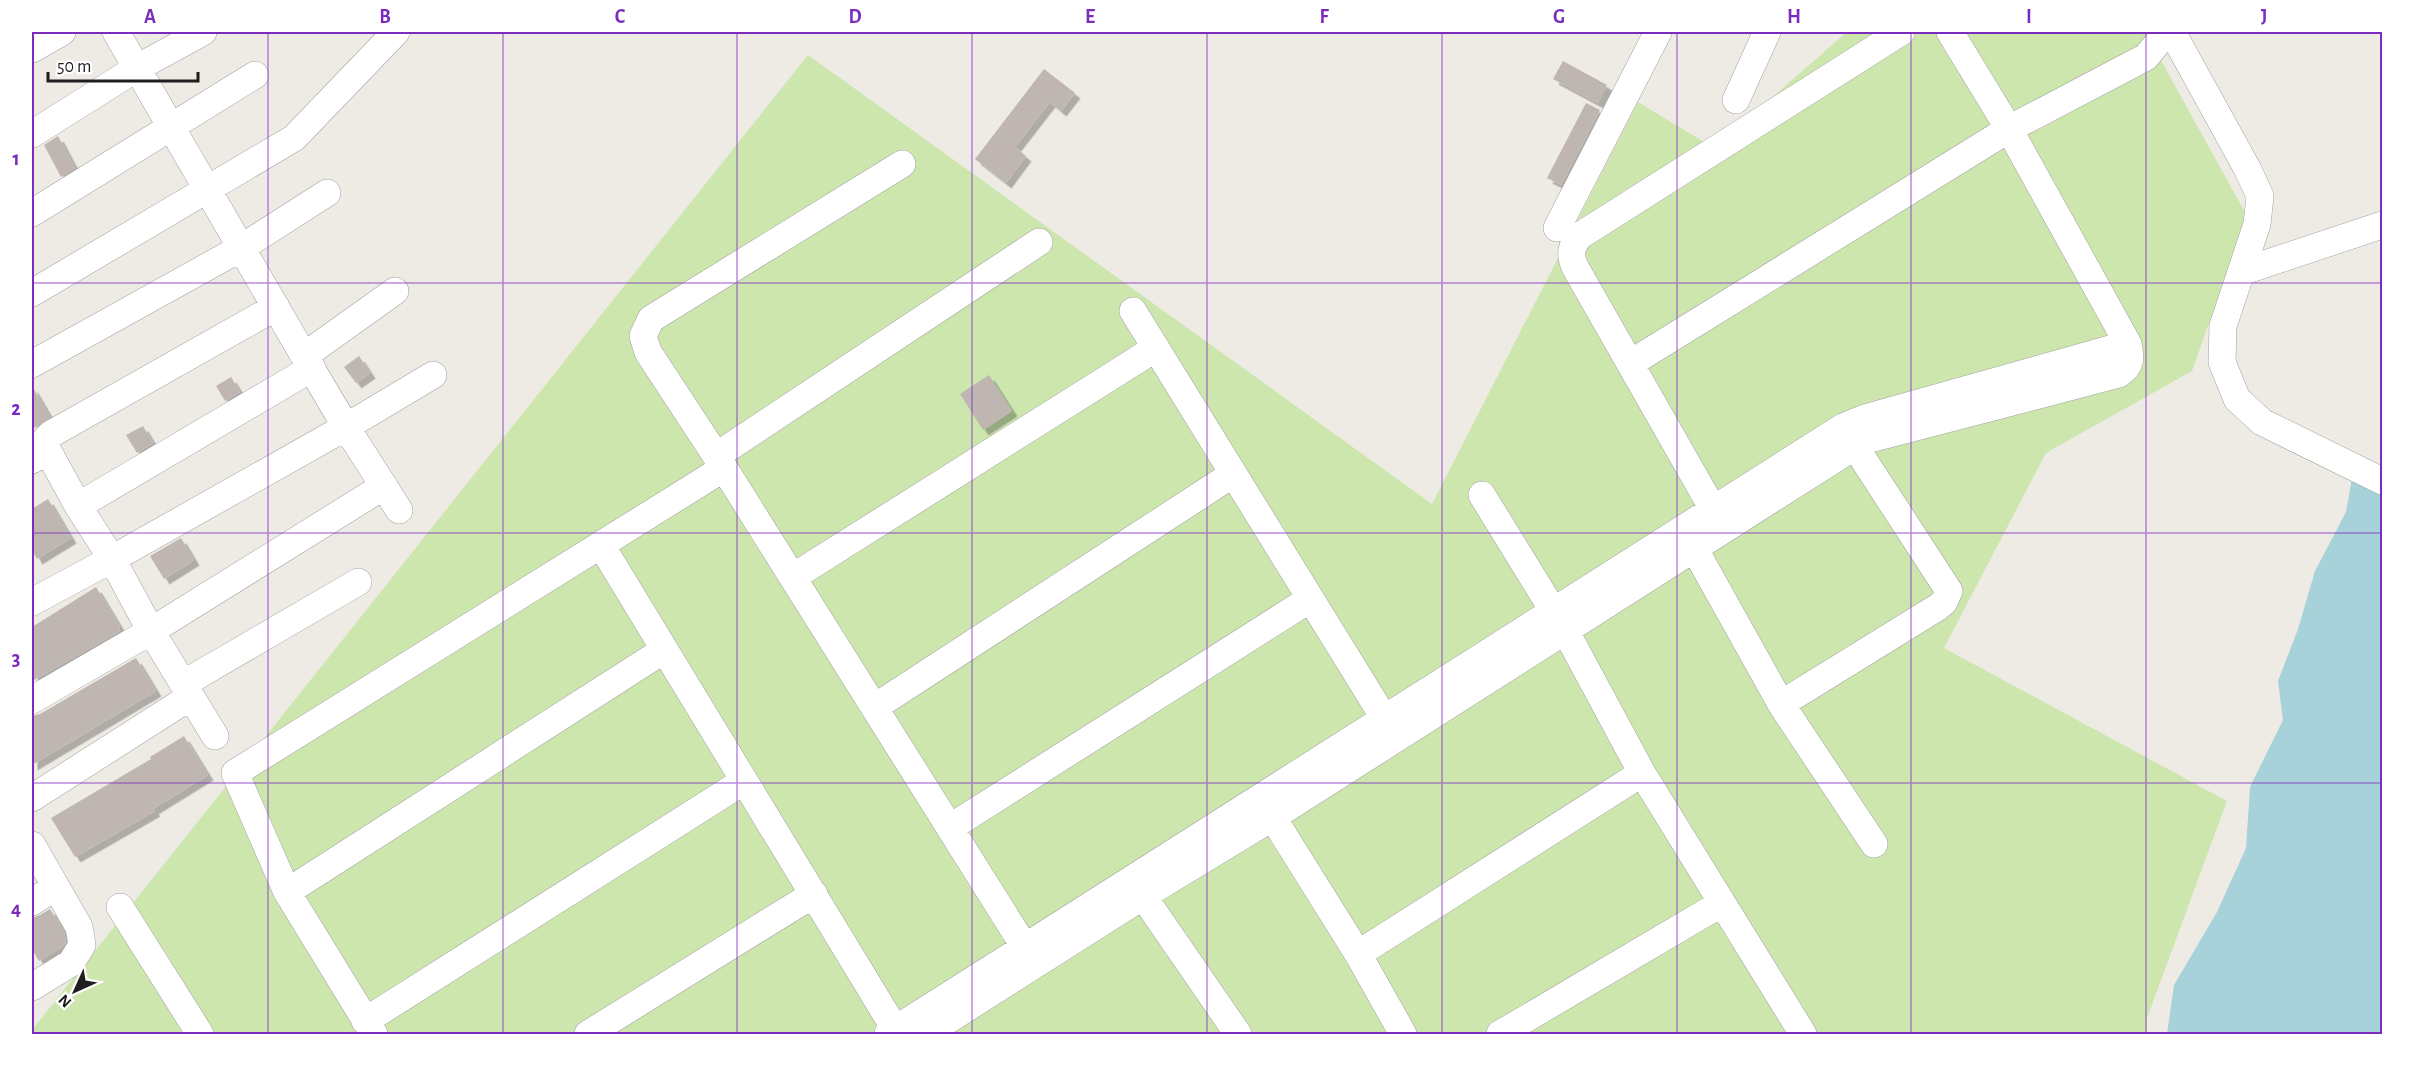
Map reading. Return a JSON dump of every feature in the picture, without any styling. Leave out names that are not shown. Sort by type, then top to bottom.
[{"type":"street","points":[[32,49],[62,32]]},
{"type":"street","points":[[116,32],[346,427],[399,510]]},
{"type":"street","points":[[32,134],[137,68],[203,32]]},
{"type":"street","points":[[32,293],[294,138],[396,32]]},
{"type":"street","points":[[1557,228],[1658,32]]},
{"type":"street","points":[[1736,100],[1767,32]]},
{"type":"street","points":[[1720,520],[1575,267],[1571,256],[1572,245],[1581,235],[1901,32]]},
{"type":"street","points":[[601,544],[814,894],[894,1033],[1031,956],[1849,437],[1870,439],[2119,374],[2127,368],[2131,358],[2128,344],[2010,129],[1950,32]]},
{"type":"street","points":[[1632,363],[2010,129],[2145,57],[2164,32]]},
{"type":"street","points":[[2172,32],[2260,196],[2257,224],[2223,326],[2222,362],[2237,399],[2262,422],[2382,481]]},
{"type":"street","points":[[32,213],[255,75]]},
{"type":"street","points":[[902,164],[651,319],[644,336],[648,352],[875,706],[1031,956]]},
{"type":"street","points":[[32,364],[241,248],[327,194]]},
{"type":"street","points":[[2241,272],[2382,225]]},
{"type":"street","points":[[744,781],[369,1028],[287,892],[235,774],[601,544],[1039,242]]},
{"type":"street","points":[[78,506],[308,362],[395,291]]},
{"type":"street","points":[[215,736],[151,631],[112,559],[78,506],[40,455],[46,439],[51,434],[276,307]]},
{"type":"street","points":[[1132,311],[1390,729]]},
{"type":"street","points":[[793,577],[1156,348]]},
{"type":"street","points":[[32,602],[346,427],[433,375]]},
{"type":"street","points":[[1781,704],[1938,608],[1949,591],[1849,437]]},
{"type":"street","points":[[875,706],[1233,474]]},
{"type":"street","points":[[32,700],[151,631],[384,486]]},
{"type":"street","points":[[1482,495],[1559,621],[1642,773],[1800,1034]]},
{"type":"street","points":[[1559,621],[1694,549],[1720,520]]},
{"type":"street","points":[[1694,549],[1781,704],[1874,844]]},
{"type":"street","points":[[32,798],[187,690],[358,582]]},
{"type":"street","points":[[951,827],[1310,599]]},
{"type":"street","points":[[287,892],[664,650]]},
{"type":"street","points":[[1358,954],[1642,773]]},
{"type":"street","points":[[1267,808],[1358,954],[1403,1035]]},
{"type":"street","points":[[32,845],[79,927],[82,945],[71,963],[32,987]]},
{"type":"street","points":[[1142,885],[1227,1031]]},
{"type":"street","points":[[32,902],[56,887]]},
{"type":"street","points":[[588,1035],[814,894]]},
{"type":"street","points":[[1500,1035],[1722,903]]},
{"type":"street","points":[[120,907],[200,1035]]},
{"type":"street","points":[[927,1035],[1031,956]]},
{"type":"green space","points":[[1847,32],[2150,32],[2152,44],[2247,216],[2192,371],[2046,453],[1944,648],[2227,801],[2147,1018],[2147,1034],[32,1034],[32,1030],[808,55],[1432,504],[1638,102],[1714,148]]},
{"type":"water","points":[[2354,467],[2382,481],[2382,1034],[2167,1034],[2174,985],[2217,912],[2246,848],[2250,787],[2283,720],[2278,681],[2298,629],[2315,571],[2346,512]]},
{"type":"building","points":[[1563,61],[1607,85],[1598,103],[1553,79]]},
{"type":"building","points":[[1044,69],[1075,93],[1061,111],[1050,102],[1015,147],[1026,156],[1006,183],[975,159]]},
{"type":"building","points":[[1586,103],[1600,110],[1561,185],[1547,178]]},
{"type":"building","points":[[58,136],[75,168],[61,177],[44,145]]},
{"type":"building","points":[[359,356],[370,373],[356,383],[344,367]]},
{"type":"building","points":[[989,375],[1012,411],[983,430],[960,394]]},
{"type":"building","points":[[231,377],[240,392],[225,401],[216,386]]},
{"type":"building","points":[[32,386],[50,417],[35,428],[32,422]]},
{"type":"building","points":[[143,426],[153,443],[137,453],[126,435]]},
{"type":"building","points":[[48,499],[71,538],[37,559],[32,550],[32,509]]},
{"type":"building","points":[[181,538],[194,560],[164,579],[150,556]]},
{"type":"building","points":[[96,587],[120,627],[118,628],[120,631],[34,680],[32,675],[32,627]]},
{"type":"building","points":[[136,658],[156,691],[32,765],[32,716],[40,714]]},
{"type":"building","points":[[184,736],[208,775],[153,809],[155,811],[75,857],[51,818],[151,759],[150,757]]},
{"type":"building","points":[[50,909],[64,932],[66,942],[39,961],[32,949],[32,918]]}]
